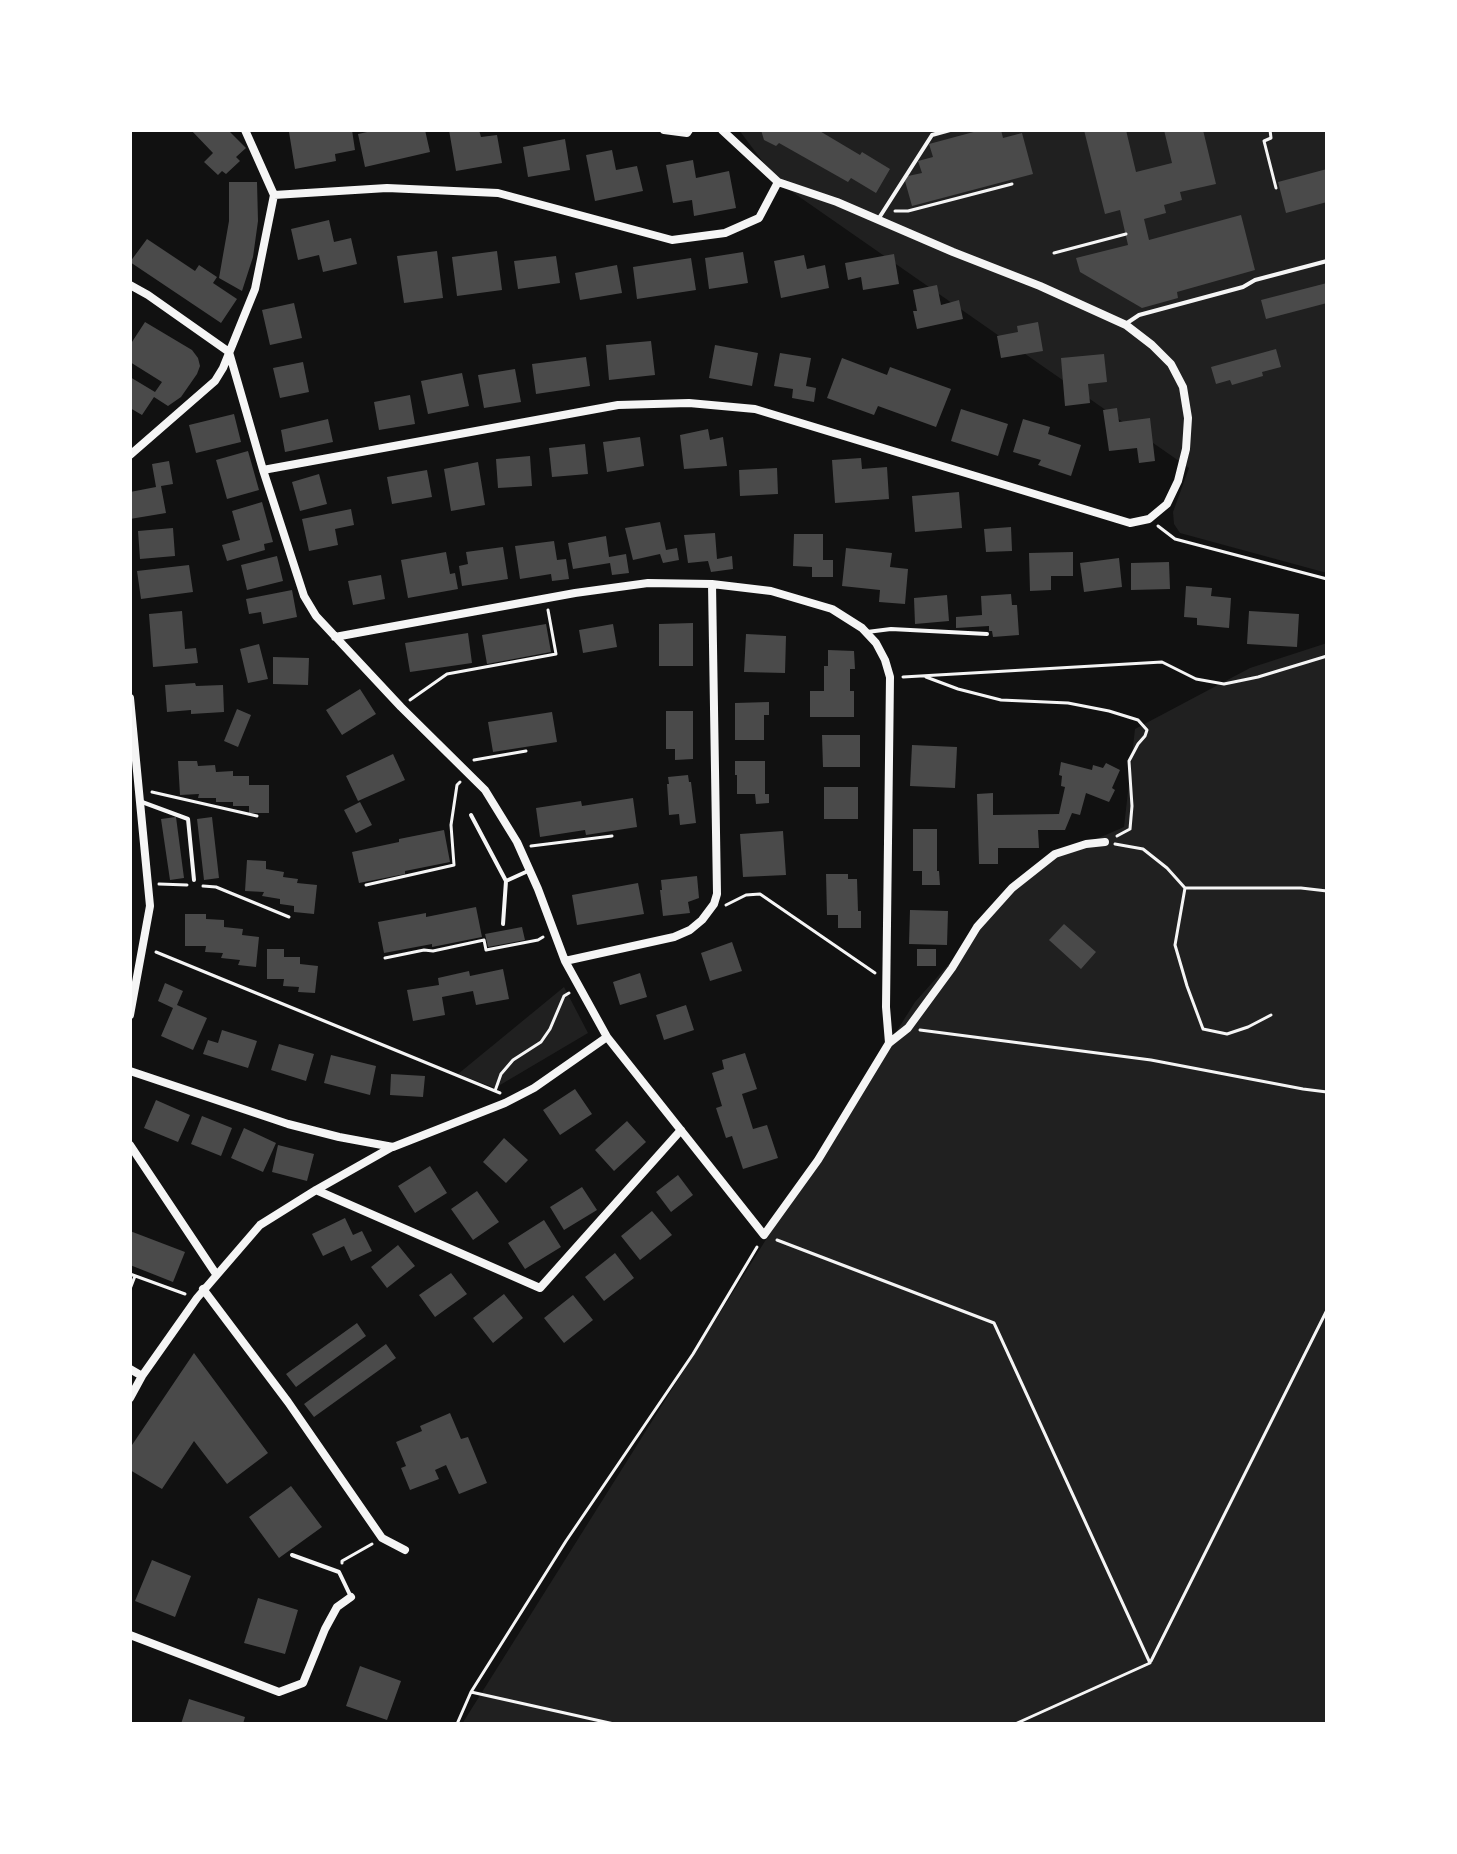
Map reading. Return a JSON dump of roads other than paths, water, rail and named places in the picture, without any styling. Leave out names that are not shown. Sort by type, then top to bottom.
[{"type":"street","points":[[130,455],[215,381],[255,289],[274,195],[245,130]]},
{"type":"street","points":[[664,130],[687,133],[689,130]]},
{"type":"street","points":[[263,470],[618,405],[689,403],[755,409],[1130,523],[1149,519],[1167,504],[1178,481],[1186,449],[1188,418],[1183,387],[1171,364],[1152,345],[1126,325],[1040,286],[837,202],[778,182],[722,130]]},
{"type":"street","points":[[274,195],[387,188],[498,193],[672,240],[725,233],[759,218],[778,182]]},
{"type":"street","points":[[130,285],[158,301],[229,352],[304,596],[316,616],[401,707],[485,790],[530,870],[565,961],[607,1037],[764,1235],[818,1160],[889,1043],[908,1028],[952,968],[977,927],[1012,888],[1055,854],[1086,844],[1105,842]]},
{"type":"street","points":[[335,637],[545,598],[648,583],[712,584],[771,591],[832,609],[865,630],[876,643],[890,677],[886,980],[889,1043]]},
{"type":"street","points":[[565,961],[674,937],[690,930],[714,904],[717,894],[712,584]]},
{"type":"street","points":[[130,698],[150,906],[130,1015]]},
{"type":"street","points":[[130,1398],[203,1289],[260,1225],[393,1147],[505,1103],[534,1088],[607,1037]]},
{"type":"street","points":[[130,1071],[288,1124],[393,1147]]},
{"type":"street","points":[[316,1190],[540,1288],[681,1130]]},
{"type":"street","points":[[130,1145],[216,1274]]},
{"type":"street","points":[[203,1289],[314,1439],[382,1538],[405,1550]]},
{"type":"street","points":[[130,1369],[142,1376]]},
{"type":"street","points":[[130,1635],[279,1692],[303,1683],[337,1607],[351,1597]]},
{"type":"lane","points":[[878,221],[932,135],[950,130]]},
{"type":"lane","points":[[1126,325],[1139,315],[1327,261]]},
{"type":"lane","points":[[865,630],[987,634]]},
{"type":"lane","points":[[140,797],[188,819],[194,880]]},
{"type":"lane","points":[[471,815],[506,881],[503,924]]},
{"type":"lane","points":[[506,881],[530,870]]},
{"type":"lane","points":[[292,1555],[339,1572],[351,1597]]}]
